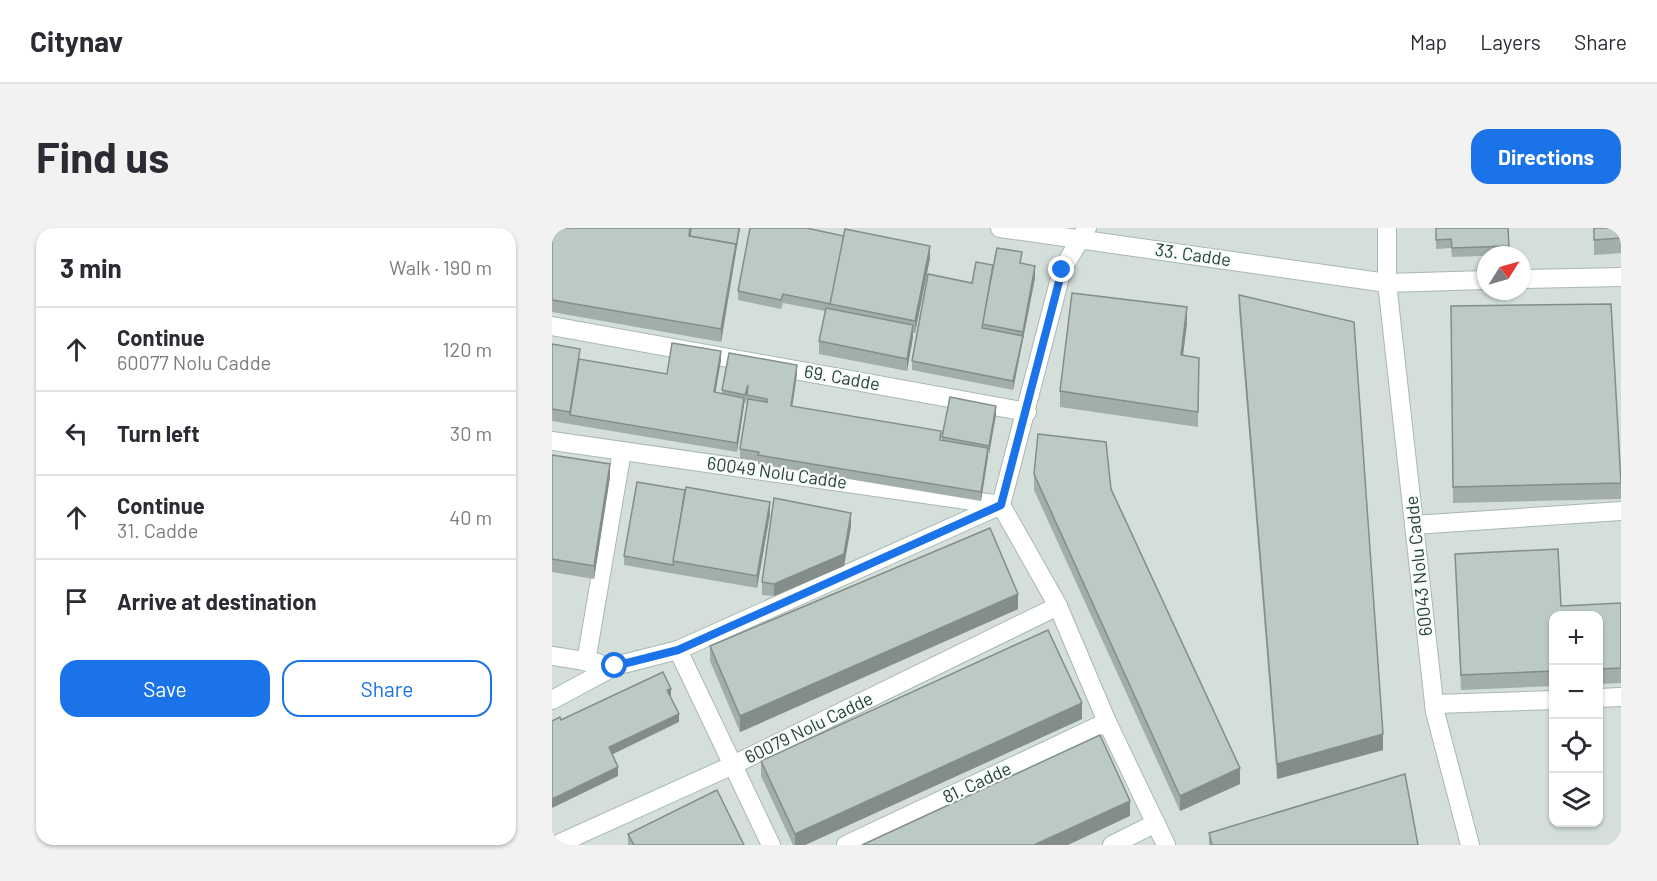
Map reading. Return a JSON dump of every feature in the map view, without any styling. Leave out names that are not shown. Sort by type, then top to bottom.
[{"type":"street","name":"33. Cadde","points":[[1000,228],[1082,233],[1387,283],[1477,280]]},
{"type":"street","name":"60043 Nolu Cadde","points":[[1387,228],[1387,283],[1435,704],[1470,845]]},
{"type":"street","points":[[1082,233],[1062,270],[1001,505],[1058,606],[1107,722],[1166,845]]},
{"type":"street","points":[[1531,279],[1621,277]]},
{"type":"street","name":"69. Cadde","points":[[552,326],[1027,412]]},
{"type":"street","name":"60049 Nolu Cadde","points":[[552,441],[1001,505]]},
{"type":"street","points":[[586,662],[622,451]]},
{"type":"street","points":[[552,700],[615,666],[678,650],[1001,505]]},
{"type":"street","points":[[1414,525],[1621,511]]},
{"type":"street","name":"60079 Nolu Cadde","points":[[556,845],[733,765],[1058,606]]},
{"type":"street","points":[[678,650],[771,845]]},
{"type":"street","points":[[552,656],[615,666]]},
{"type":"street","points":[[1603,698],[1621,697]]},
{"type":"street","points":[[1435,704],[1549,700]]},
{"type":"street","name":"81. Cadde","points":[[846,845],[1107,722]]},
{"type":"street","points":[[1112,845],[1156,823]]},
{"type":"shaded area","points":[[552,228],[1621,228],[1621,845],[552,845]]},
{"type":"building","points":[[552,228],[690,228],[689,236],[736,244],[721,329],[552,300]]},
{"type":"building","points":[[691,228],[739,228],[736,248],[736,244],[690,236]]},
{"type":"building","points":[[750,228],[806,228],[844,236],[831,304],[783,294],[781,300],[738,291]]},
{"type":"building","points":[[1436,228],[1508,228],[1509,246],[1452,248],[1451,239],[1436,240]]},
{"type":"building","points":[[1594,228],[1621,228],[1621,238],[1594,240]]},
{"type":"building","points":[[845,229],[930,246],[915,321],[830,304]]},
{"type":"building","points":[[997,248],[1022,252],[1020,263],[1035,266],[1023,332],[982,324]]},
{"type":"building","points":[[976,262],[993,265],[982,328],[1023,336],[1013,381],[912,361],[928,274],[972,283]]},
{"type":"building","points":[[1072,293],[1187,307],[1181,355],[1199,358],[1198,412],[1060,391]]},
{"type":"building","points":[[1239,295],[1354,322],[1383,734],[1277,764]]},
{"type":"building","points":[[1611,304],[1621,483],[1453,487],[1451,306]]},
{"type":"building","points":[[826,308],[913,325],[907,359],[819,341]]},
{"type":"building","points":[[672,343],[721,351],[714,392],[744,398],[737,443],[570,415],[579,359],[667,374]]},
{"type":"building","points":[[552,344],[580,349],[570,412],[552,409]]},
{"type":"building","points":[[729,353],[797,365],[791,406],[941,431],[940,440],[988,448],[981,492],[758,455],[759,452],[740,449],[748,399],[767,402],[767,399],[747,395],[748,385],[745,395],[722,390]]},
{"type":"building","points":[[950,397],[996,406],[989,446],[942,437]]},
{"type":"building","points":[[1038,434],[1106,442],[1111,489],[1240,768],[1180,796],[1034,474]]},
{"type":"building","points":[[552,455],[610,464],[594,566],[552,559]]},
{"type":"building","points":[[637,482],[685,490],[673,565],[624,556]]},
{"type":"building","points":[[686,487],[770,502],[757,576],[673,561]]},
{"type":"building","points":[[774,498],[851,513],[844,554],[774,584],[762,582]]},
{"type":"building","points":[[990,528],[1018,594],[740,716],[710,646]]},
{"type":"building","points":[[1558,549],[1561,606],[1621,603],[1621,668],[1603,669],[1603,611],[1549,611],[1549,671],[1461,675],[1455,554]]},
{"type":"building","points":[[1048,630],[1082,703],[795,834],[761,761]]},
{"type":"building","points":[[663,672],[671,689],[667,690],[679,714],[609,747],[618,767],[552,799],[552,721],[560,717],[561,720]]},
{"type":"building","points":[[1100,735],[1130,801],[1034,845],[862,845]]},
{"type":"building","points":[[1405,774],[1418,845],[1212,845],[1209,833]]},
{"type":"building","points":[[717,790],[744,845],[634,845],[628,834]]},
{"type":"route","points":[[615,666],[678,650],[1001,505],[1062,270]]}]
